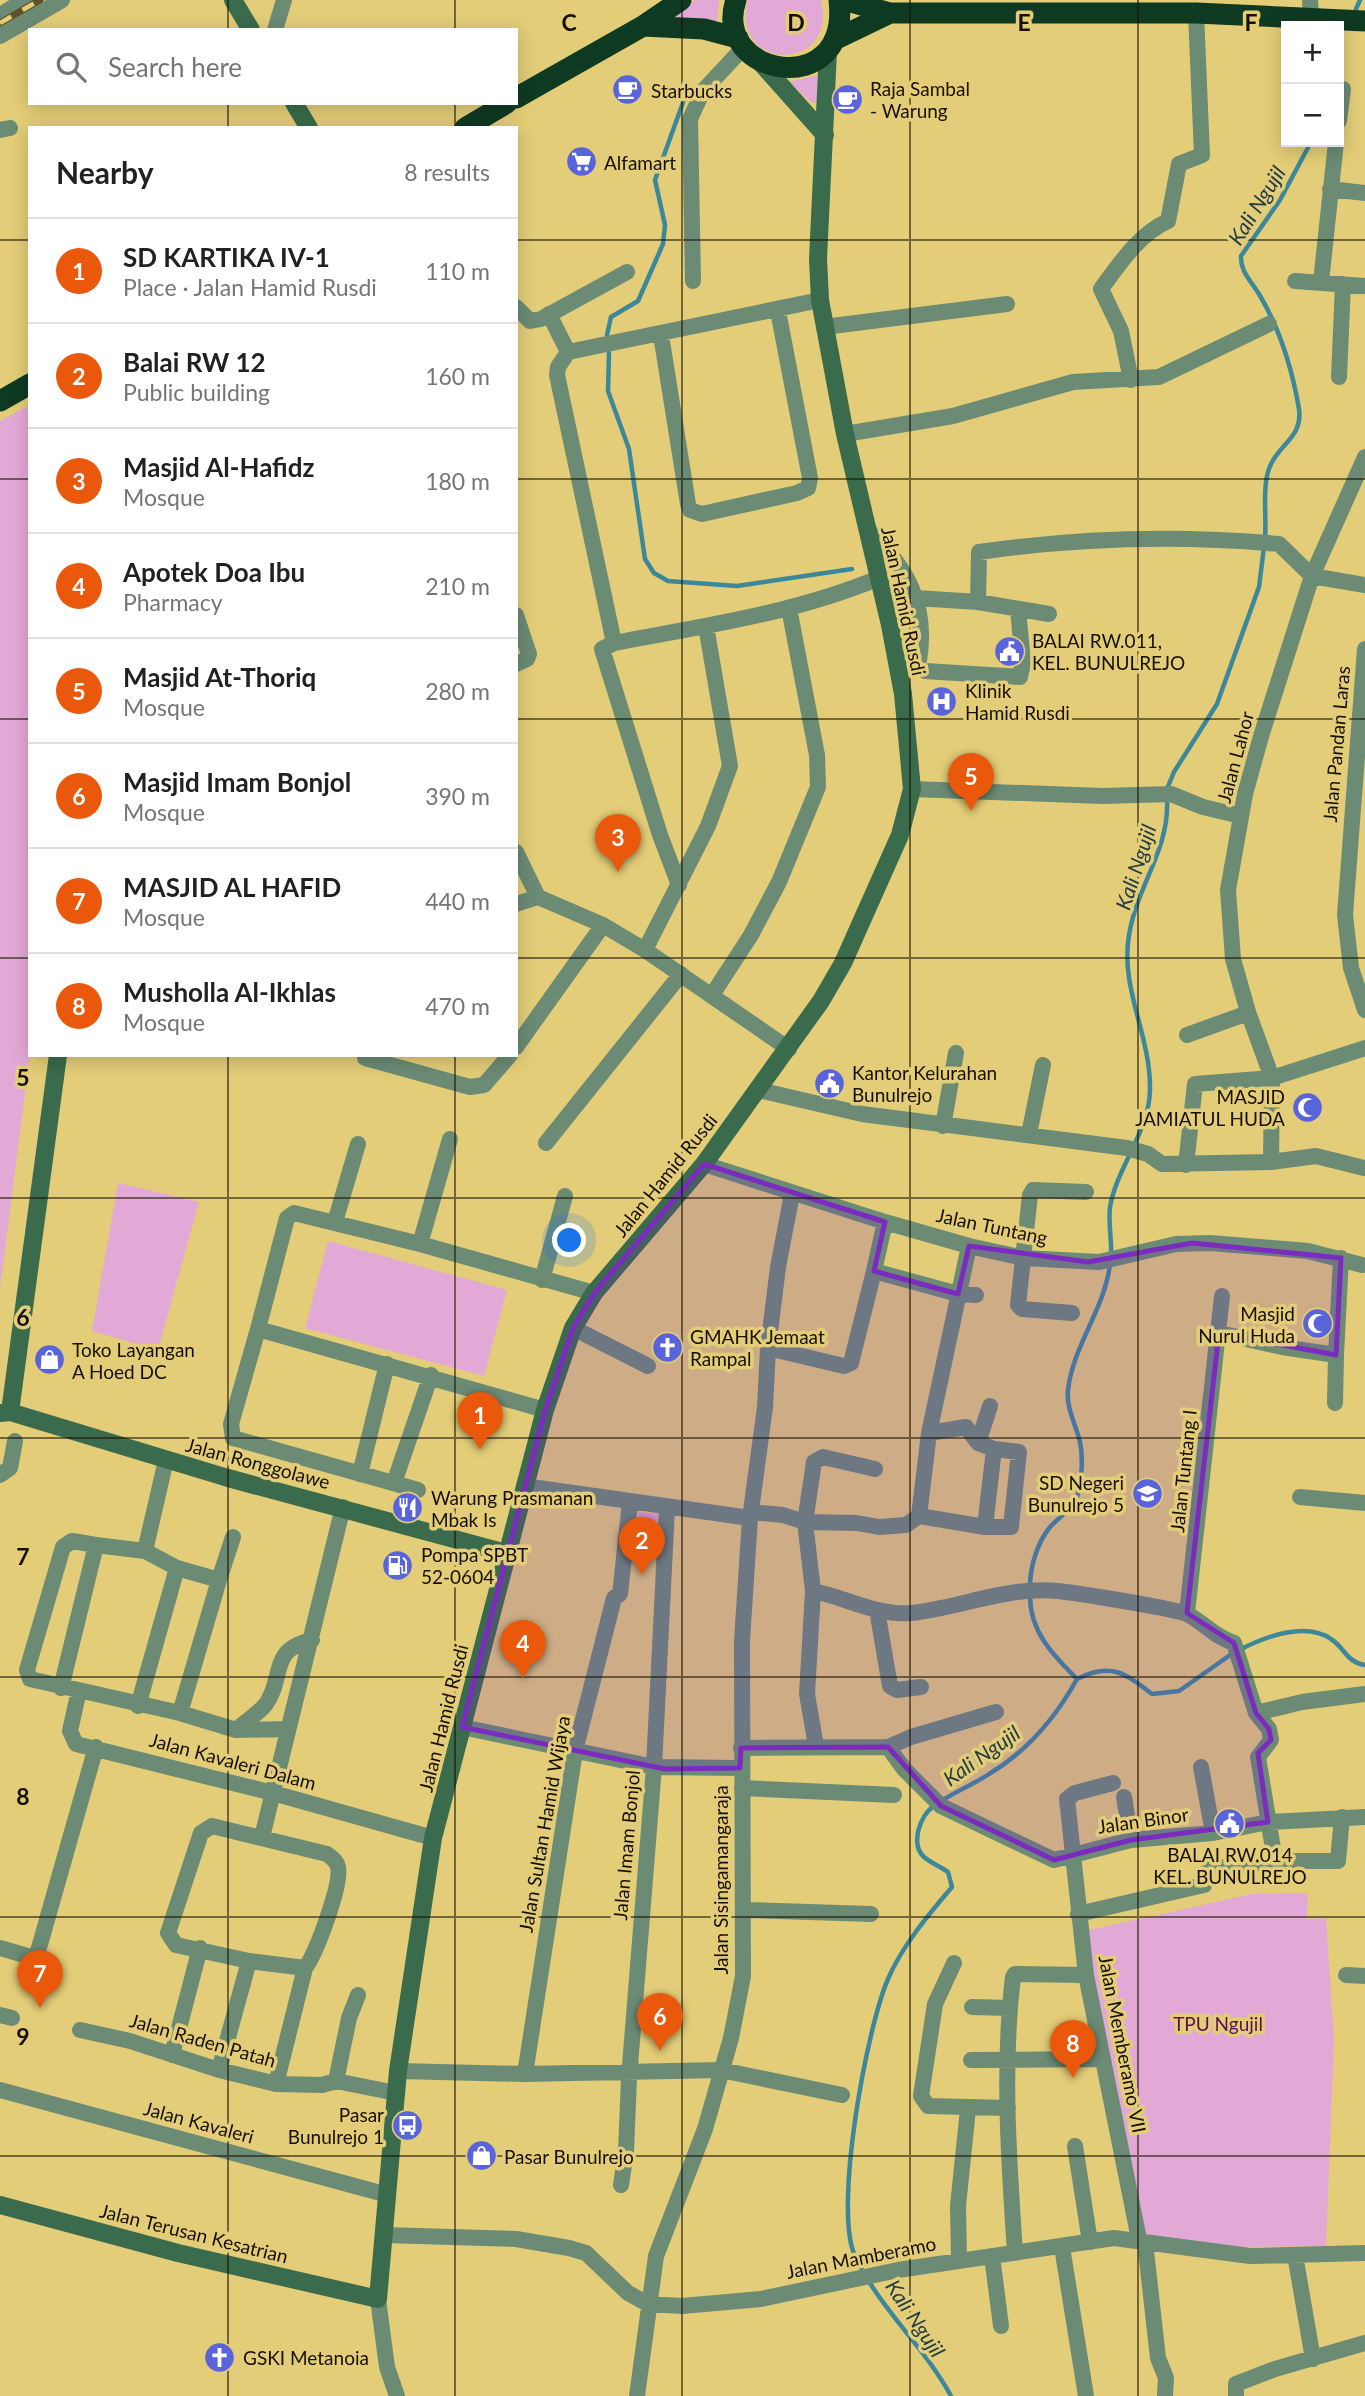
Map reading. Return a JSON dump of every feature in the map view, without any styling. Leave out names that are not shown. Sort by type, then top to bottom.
[{"type":"highway","points":[[518,97],[643,26],[681,0]]},
{"type":"highway","points":[[736,0],[733,22],[741,42],[760,62],[781,69],[803,67],[831,46],[890,13]]},
{"type":"highway","points":[[831,46],[840,26],[841,0],[890,13],[1196,13],[1311,9],[1365,21]]},
{"type":"highway","points":[[643,26],[690,27],[741,42]]},
{"type":"highway","points":[[469,126],[504,105]]},
{"type":"highway","points":[[0,401],[28,385]]},
{"type":"street","points":[[0,15],[25,0]]},
{"type":"street","points":[[0,36],[62,0]]},
{"type":"street","points":[[233,0],[250,28]]},
{"type":"street","points":[[276,28],[284,0]]},
{"type":"street","points":[[1131,380],[1121,331],[1101,289],[1123,258],[1153,227],[1168,221],[1179,164],[1202,155],[1196,13]]},
{"type":"street","points":[[693,281],[690,119],[703,91],[741,42]]},
{"type":"street","name":"Jalan Hamid Rusdi","points":[[378,2299],[398,2071],[433,1838],[524,1486],[545,1410],[573,1328],[594,1293],[704,1164],[789,1049],[843,962],[900,835],[912,789],[903,694],[895,651],[845,434],[820,300],[818,259],[831,46]]},
{"type":"street","points":[[760,62],[825,135]]},
{"type":"street","points":[[295,105],[308,126]]},
{"type":"street","points":[[1321,282],[1335,147]]},
{"type":"street","points":[[1330,189],[1365,193]]},
{"type":"street","points":[[518,309],[530,321],[549,314],[627,272]]},
{"type":"street","points":[[1295,281],[1365,286]]},
{"type":"street","points":[[1339,377],[1343,284]]},
{"type":"street","points":[[614,643],[557,375],[558,367],[568,352],[778,311],[820,300]]},
{"type":"street","points":[[824,327],[1007,304]]},
{"type":"street","points":[[661,335],[688,504],[690,510],[702,514],[797,494],[808,488],[810,478],[778,311]]},
{"type":"street","points":[[549,314],[568,352]]},
{"type":"street","points":[[845,434],[953,416],[1073,382],[1158,377],[1269,324]]},
{"type":"street","name":"Jalan Lahor","points":[[1272,1078],[1248,1013],[1233,959],[1228,890],[1241,816],[1262,733],[1312,576],[1365,457]]},
{"type":"street","points":[[868,530],[890,551],[916,598],[923,628],[922,660]]},
{"type":"street","points":[[978,602],[979,552],[1042,543],[1110,540],[1279,544],[1312,576],[1365,585]]},
{"type":"street","points":[[679,885],[602,656],[606,645],[789,608],[837,596],[880,578]]},
{"type":"street","points":[[916,598],[978,602],[1049,614]]},
{"type":"street","points":[[712,995],[751,935],[779,882],[818,787],[817,755],[789,608]]},
{"type":"street","points":[[895,651],[922,660],[1020,677],[1023,663],[1018,609]]},
{"type":"street","points":[[518,622],[528,654],[527,659],[518,663]]},
{"type":"street","points":[[645,950],[708,826],[730,766],[706,626]]},
{"type":"street","name":"Jalan Pandan Laras","points":[[1365,649],[1357,843],[1345,915],[1358,966],[1365,1010]]},
{"type":"street","points":[[912,789],[1103,796],[1164,794],[1241,816]]},
{"type":"street","points":[[518,856],[538,897],[603,925],[645,950],[789,1049]]},
{"type":"street","points":[[518,903],[538,897]]},
{"type":"street","points":[[518,1044],[603,925]]},
{"type":"street","points":[[546,1143],[681,974]]},
{"type":"street","points":[[1186,1035],[1248,1013]]},
{"type":"street","points":[[1185,1165],[1195,1084],[1272,1078],[1365,1048]]},
{"type":"street","points":[[943,1126],[956,1053]]},
{"type":"street","points":[[5,1412],[58,1057]]},
{"type":"street","points":[[365,1058],[470,1087],[484,1085],[508,1057]]},
{"type":"street","points":[[1029,1134],[1043,1065]]},
{"type":"street","points":[[1271,1162],[1272,1078]]},
{"type":"street","points":[[759,1090],[862,1114],[1127,1148],[1148,1154],[1159,1164],[1271,1162],[1323,1156],[1365,1166],[1365,1181]]},
{"type":"street","points":[[420,1244],[450,1139]]},
{"type":"street","points":[[335,1222],[358,1144]]},
{"type":"street","name":"Jalan Tuntang","points":[[704,1164],[885,1222],[969,1246],[1024,1258],[1099,1262],[1126,1258],[1176,1244],[1201,1243],[1308,1251],[1364,1261]]},
{"type":"street","points":[[1072,1313],[1020,1308],[1031,1191],[1086,1192]]},
{"type":"street","name":"Jalan Sisingamangaraja","points":[[638,2396],[656,2256],[705,2129],[743,1976],[745,1910],[740,1768],[742,1641],[751,1515],[764,1420],[768,1348],[778,1266],[792,1194]]},
{"type":"street","points":[[542,1280],[565,1196]]},
{"type":"street","points":[[418,1490],[233,1438],[231,1424],[268,1283],[290,1214],[335,1222],[420,1244],[594,1293]]},
{"type":"street","points":[[768,1348],[844,1366],[851,1363],[885,1222]]},
{"type":"street","points":[[919,1516],[929,1433],[969,1246]]},
{"type":"street","points":[[1335,1404],[1341,1258]]},
{"type":"street","points":[[874,1271],[958,1294],[976,1295]]},
{"type":"street","name":"Jalan Tuntang I","points":[[1187,1613],[1222,1296]]},
{"type":"street","points":[[573,1328],[648,1366]]},
{"type":"street","points":[[258,1329],[431,1375],[545,1410]]},
{"type":"street","points":[[1219,1333],[1282,1348],[1336,1355]]},
{"type":"street","points":[[359,1474],[387,1364]]},
{"type":"street","points":[[394,1483],[431,1375]]},
{"type":"street","points":[[985,1527],[986,1446],[990,1406]]},
{"type":"street","name":"Jalan Ronggolawe","points":[[5,1412],[166,1460],[506,1553]]},
{"type":"street","points":[[524,1486],[667,1508],[783,1515],[805,1522],[895,1527],[906,1525],[919,1516],[985,1527],[1012,1525],[1019,1454],[1017,1450],[986,1446],[966,1427],[929,1433]]},
{"type":"street","points":[[0,1474],[10,1468],[15,1441]]},
{"type":"street","points":[[816,1746],[807,1694],[813,1591],[805,1522],[814,1462],[818,1459],[875,1469]]},
{"type":"street","points":[[145,1551],[166,1460]]},
{"type":"street","points":[[1300,1497],[1365,1503]]},
{"type":"street","name":"Jalan Sultan Hamid Wijaya","points":[[525,2074],[575,1751],[614,1598],[620,1594],[630,1502]]},
{"type":"street","points":[[262,1837],[343,1507]]},
{"type":"street","name":"Jalan Imam Bonjol","points":[[621,2185],[626,2151],[629,2071],[654,1767],[667,1508]]},
{"type":"street","points":[[180,1713],[233,1538]]},
{"type":"street","points":[[219,1580],[177,1568],[145,1551],[72,1541],[63,1546],[27,1670],[33,1682],[180,1713],[236,1730],[288,1729]]},
{"type":"street","points":[[61,1688],[96,1545]]},
{"type":"street","points":[[138,1706],[177,1568]]},
{"type":"street","points":[[813,1591],[849,1599],[877,1610],[911,1613],[1017,1591],[1058,1591],[1187,1613],[1213,1634],[1234,1643],[1256,1713],[1269,1729],[1270,1740],[1258,1756],[1275,1861]]},
{"type":"street","points":[[877,1610],[890,1686],[897,1690],[921,1687]]},
{"type":"street","points":[[236,1730],[266,1703],[283,1655],[299,1643],[312,1640]]},
{"type":"street","name":"Jalan Kavaleri Dalam","points":[[79,1690],[71,1738],[76,1744],[273,1793],[433,1838]]},
{"type":"street","points":[[1256,1713],[1302,1702],[1365,1694]]},
{"type":"street","points":[[741,1748],[888,1747],[920,1734],[996,1712]]},
{"type":"street","points":[[462,1727],[654,1767],[740,1768]]},
{"type":"street","points":[[0,1948],[31,1958],[37,1955],[96,1747]]},
{"type":"street","name":"Jalan Binor","points":[[888,1747],[904,1769],[937,1802],[1054,1860],[1071,1857],[1094,1847],[1131,1840],[1213,1833],[1268,1822],[1365,1817]]},
{"type":"street","points":[[1201,1767],[1213,1833]]},
{"type":"street","name":"Jalan Memberamo VII","points":[[1113,1783],[1074,1793],[1067,1799],[1071,1857],[1086,1975],[1142,2240],[1158,2358],[1166,2378],[1165,2396]]},
{"type":"street","points":[[742,1788],[894,1795]]},
{"type":"street","points":[[1124,1797],[1131,1840]]},
{"type":"street","points":[[1078,1914],[1204,1885],[1205,1873],[1210,1869],[1275,1861],[1338,1861],[1342,1817]]},
{"type":"street","points":[[276,2084],[305,1968],[318,1946],[339,1868],[327,1854],[262,1837],[212,1826],[201,1833],[168,1933],[176,1945],[200,1948],[249,1961],[305,1968]]},
{"type":"street","points":[[745,1910],[871,1914]]},
{"type":"street","points":[[172,2055],[200,1948]]},
{"type":"street","points":[[219,2070],[249,1961]]},
{"type":"street","points":[[954,1963],[935,2004],[920,2091],[928,2106],[1008,2108]]},
{"type":"street","points":[[1015,2253],[1008,2108],[1010,2008],[1016,1974],[1086,1975]]},
{"type":"street","points":[[1346,1975],[1365,1976]]},
{"type":"street","points":[[336,2081],[349,2018],[358,1995]]},
{"type":"street","points":[[972,2007],[1010,2008]]},
{"type":"street","name":"Jalan Raden Patah","points":[[80,2030],[130,2041],[219,2070],[276,2084],[322,2085],[336,2081],[396,2094]]},
{"type":"street","points":[[971,2060],[1102,2059]]},
{"type":"street","points":[[398,2071],[525,2074],[721,2070],[842,2095]]},
{"type":"street","name":"Jalan Kavaleri","points":[[0,2090],[388,2194]]},
{"type":"street","points":[[959,2260],[958,2206],[968,2109]]},
{"type":"street","points":[[1075,2146],[1090,2242]]},
{"type":"street","name":"Jalan Terusan Kesatrian","points":[[0,2205],[178,2253],[378,2299]]},
{"type":"street","points":[[384,2235],[516,2239],[569,2248],[597,2261],[628,2293],[648,2304]]},
{"type":"street","name":"Jalan Mamberamo","points":[[648,2304],[708,2306],[761,2299],[898,2270],[1114,2238],[1250,2256],[1365,2253]]},
{"type":"street","points":[[1062,2247],[1086,2396]]},
{"type":"street","points":[[1295,2255],[1313,2359]]},
{"type":"street","points":[[992,2256],[1001,2326]]},
{"type":"street","points":[[378,2299],[388,2375],[397,2396]]},
{"type":"street","points":[[1236,2396],[1236,2384],[1365,2343]]},
{"type":"highlighted area","points":[[704,1164],[885,1222],[874,1271],[958,1294],[969,1246],[1088,1262],[1192,1243],[1341,1258],[1336,1355],[1219,1333],[1187,1613],[1234,1643],[1256,1713],[1269,1729],[1271,1740],[1258,1753],[1268,1822],[1131,1840],[1054,1860],[941,1806],[888,1747],[741,1748],[740,1768],[665,1769],[462,1727],[545,1410],[573,1328],[594,1293]]},
{"type":"green space","points":[[696,0],[719,0],[717,21],[667,16]]},
{"type":"green space","points":[[748,0],[821,0],[822,24],[815,41],[801,52],[784,55],[767,51],[754,41],[746,24]]},
{"type":"green space","points":[[818,75],[817,101],[812,103],[789,82]]},
{"type":"green space","points":[[28,406],[30,1057],[0,1288],[0,421]]},
{"type":"green space","points":[[118,1183],[199,1202],[158,1350],[92,1331]]},
{"type":"green space","points":[[328,1241],[507,1290],[484,1376],[305,1328]]},
{"type":"green space","points":[[639,1512],[658,1514],[653,1560],[634,1558]]},
{"type":"green space","name":"TPU Ngujil","points":[[1308,1893],[1307,1919],[1326,1918],[1334,2041],[1326,2246],[1238,2247],[1144,2234],[1085,1931],[1252,1894]]},
{"type":"waterway","name":"Kali Ngujil","points":[[1356,9],[1360,0]]},
{"type":"waterway","points":[[607,335],[611,317],[638,301],[663,244],[665,225],[655,180],[685,97]]},
{"type":"waterway","name":"Kali Ngujil","points":[[1265,538],[1265,490],[1268,472],[1275,457],[1295,433],[1299,409],[1279,335],[1259,294],[1244,271],[1241,256],[1280,200],[1308,147]]},
{"type":"waterway","points":[[609,353],[608,391],[629,449],[645,559],[654,573],[668,581],[737,586],[852,569]]},
{"type":"waterway","name":"Kali Ngujil","points":[[1167,789],[1174,772],[1217,704],[1259,587],[1264,547]]},
{"type":"waterway","name":"Kali Ngujil","points":[[1111,1255],[1110,1207],[1119,1177],[1140,1133],[1149,1103],[1150,1087],[1149,1067],[1128,974],[1129,935],[1163,834],[1167,798]]},
{"type":"waterway","name":"Kali Ngujil","points":[[1030,1587],[1031,1571],[1041,1540],[1071,1507],[1079,1490],[1081,1448],[1070,1410],[1068,1390],[1076,1358],[1102,1296],[1110,1264]]},
{"type":"waterway","name":"Kali Ngujil","points":[[941,1801],[1003,1765],[1028,1744],[1060,1707],[1077,1679],[1044,1642],[1034,1621],[1030,1596]]},
{"type":"waterway","points":[[1241,1649],[1273,1636],[1310,1631],[1331,1639],[1350,1658],[1365,1665]]},
{"type":"waterway","points":[[1077,1679],[1099,1671],[1109,1671],[1134,1680],[1152,1694],[1179,1691],[1233,1653]]},
{"type":"waterway","name":"Kali Ngujil","points":[[934,1806],[918,1830],[918,1845],[924,1857],[948,1872],[952,1887],[925,1919],[901,1954],[888,1979],[880,2003],[855,2118],[848,2200],[849,2233],[855,2256],[876,2293],[928,2360],[951,2396]]},
{"type":"railway","points":[[0,23],[40,0]]},
{"type":"place","name":"Starbucks","points":[[628,90]]},
{"type":"place","name":"Raja Sambal - Warung","points":[[847,99]]},
{"type":"place","name":"Alfamart","points":[[581,162]]},
{"type":"place","name":"BALAI RW.011, KEL. BUNULREJO","points":[[1009,651]]},
{"type":"place","name":"Klinik Hamid Rusdi","points":[[942,701]]},
{"type":"place","name":"Masjid At-Thoriq","points":[[971,811]]},
{"type":"place","name":"Masjid Al-Hafidz","points":[[618,872]]},
{"type":"place","name":"Kantor Kelurahan Bunulrejo","points":[[829,1083]]},
{"type":"place","name":"MASJID JAMIATUL HUDA","points":[[1308,1107]]},
{"type":"place","name":"Masjid Nurul Huda","points":[[1318,1324]]},
{"type":"place","name":"GMAHK Jemaat Rampal","points":[[667,1347]]},
{"type":"place","name":"Toko Layangan A Hoed DC","points":[[49,1360]]},
{"type":"place","name":"SD KARTIKA IV-1","points":[[480,1450]]},
{"type":"place","name":"SD Negeri Bunulrejo 5","points":[[1147,1493]]},
{"type":"place","name":"Warung Prasmanan Mbak Is","points":[[408,1508]]},
{"type":"place","name":"Pompa SPBT 52-0604","points":[[398,1565]]},
{"type":"place","name":"Balai RW 12","points":[[642,1575]]},
{"type":"place","name":"Apotek Doa Ibu","points":[[523,1678]]},
{"type":"place","name":"BALAI RW.014 KEL. BUNULREJO","points":[[1230,1823]]},
{"type":"place","name":"MASJID AL HAFID","points":[[40,2008]]},
{"type":"place","name":"Masjid Imam Bonjol","points":[[660,2051]]},
{"type":"place","name":"Musholla Al-Ikhlas","points":[[1073,2078]]},
{"type":"place","name":"Pasar Bunulrejo 1","points":[[407,2125]]},
{"type":"place","name":"Pasar Bunulrejo","points":[[481,2156]]},
{"type":"place","name":"GSKI Metanoia","points":[[220,2357]]}]
